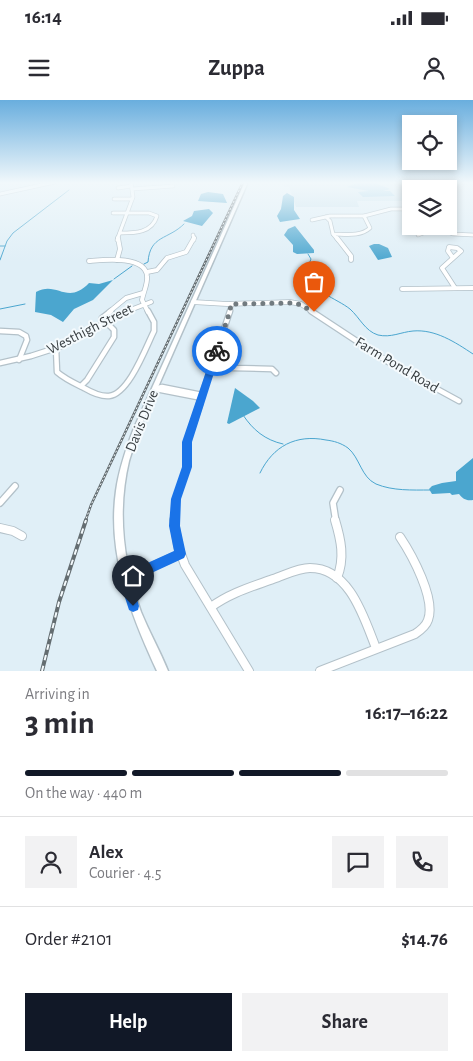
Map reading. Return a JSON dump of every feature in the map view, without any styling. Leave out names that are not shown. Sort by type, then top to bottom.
[{"type":"main road","name":"Davis Drive","points":[[163,671],[138,618],[125,579],[119,543],[119,523],[125,465],[130,444],[235,209]]},
{"type":"street","points":[[117,260],[120,250],[117,240],[129,209]]},
{"type":"street","points":[[312,220],[326,217],[364,216],[388,210],[402,210]]},
{"type":"street","points":[[112,213],[152,213],[156,215],[157,218],[153,226],[147,230],[120,233]]},
{"type":"street","points":[[334,234],[358,234],[368,231],[370,226],[364,216]]},
{"type":"street","points":[[326,217],[330,221],[334,234],[351,256],[351,260]]},
{"type":"street","points":[[457,234],[473,234]]},
{"type":"street","points":[[89,262],[117,260],[137,264],[147,272],[157,270],[167,258],[186,252],[194,239],[193,235]]},
{"type":"street","points":[[452,258],[442,270],[455,288]]},
{"type":"street","points":[[56,348],[57,372],[64,378],[101,396],[112,395],[124,389],[154,331],[154,322],[142,300],[147,272]]},
{"type":"street","points":[[402,289],[473,288]]},
{"type":"street","points":[[81,386],[87,380],[114,337],[114,330],[102,320],[104,315],[126,298],[143,293]]},
{"type":"street","name":"Westhigh Street","points":[[0,363],[19,360],[56,348],[82,337],[124,311],[151,302]]},
{"type":"street","name":"Farm Pond Road","points":[[193,302],[231,304],[282,302],[301,304],[393,365],[459,401]]},
{"type":"street","points":[[231,304],[187,442],[187,467],[176,499],[174,526],[180,554],[249,671]]},
{"type":"street","points":[[0,331],[19,332],[26,336],[19,360]]},
{"type":"street","points":[[212,365],[272,370],[276,374]]},
{"type":"street","points":[[155,389],[161,392],[187,396],[202,396]]},
{"type":"street","points":[[0,504],[15,486]]},
{"type":"street","points":[[337,578],[342,569],[343,558],[333,503],[340,490]]},
{"type":"street","points":[[0,528],[13,531],[22,536]]},
{"type":"street","points":[[320,671],[415,634],[424,627],[429,617],[429,604],[415,563],[409,549],[400,536]]},
{"type":"street","points":[[125,579],[180,554]]},
{"type":"street","points":[[211,607],[226,595],[300,570],[318,569],[337,578],[350,592],[376,648]]},
{"type":"shaded area","points":[[209,209],[213,213],[202,226],[183,221],[192,216],[194,211]]},
{"type":"shaded area","points":[[281,209],[294,209],[300,219],[280,222],[277,216]]},
{"type":"shaded area","points":[[295,226],[314,250],[314,253],[297,254],[293,252],[293,245],[284,235],[288,229]]},
{"type":"shaded area","points":[[374,244],[388,248],[392,257],[378,260],[369,246]]},
{"type":"shaded area","points":[[113,280],[93,300],[74,309],[63,322],[51,315],[35,312],[36,292],[43,289],[68,293],[81,289],[89,283],[99,284]]},
{"type":"shaded area","points":[[235,388],[260,408],[229,424],[227,423]]},
{"type":"shaded area","points":[[473,458],[473,500],[465,499],[459,494],[432,494],[429,489],[432,486],[456,481],[456,472]]},
{"type":"waterway","points":[[0,260],[7,241],[13,233],[45,209]]},
{"type":"waterway","points":[[144,264],[148,262],[149,253],[156,242],[184,224]]},
{"type":"waterway","points":[[0,246],[5,246]]},
{"type":"waterway","points":[[308,254],[311,259],[306,272],[313,285],[350,309],[373,333],[387,336],[413,331],[429,332],[452,341],[473,354]]},
{"type":"waterway","points":[[114,279],[132,266]]},
{"type":"waterway","points":[[0,309],[25,304]]},
{"type":"waterway","points":[[243,415],[260,434],[283,444]]},
{"type":"waterway","points":[[260,473],[272,456],[287,444],[305,439],[315,439],[335,442],[348,448],[367,477],[376,484],[396,489],[430,490]]},
{"type":"railway","points":[[85,522],[91,505],[230,209]]},
{"type":"railway","points":[[42,671],[59,602],[86,520]]},
{"type":"way so far","points":[[217,351],[231,304],[296,303],[314,312]]},
{"type":"route","points":[[133,606],[125,579],[180,554],[174,526],[176,499],[188,464],[187,442],[217,351]]}]
